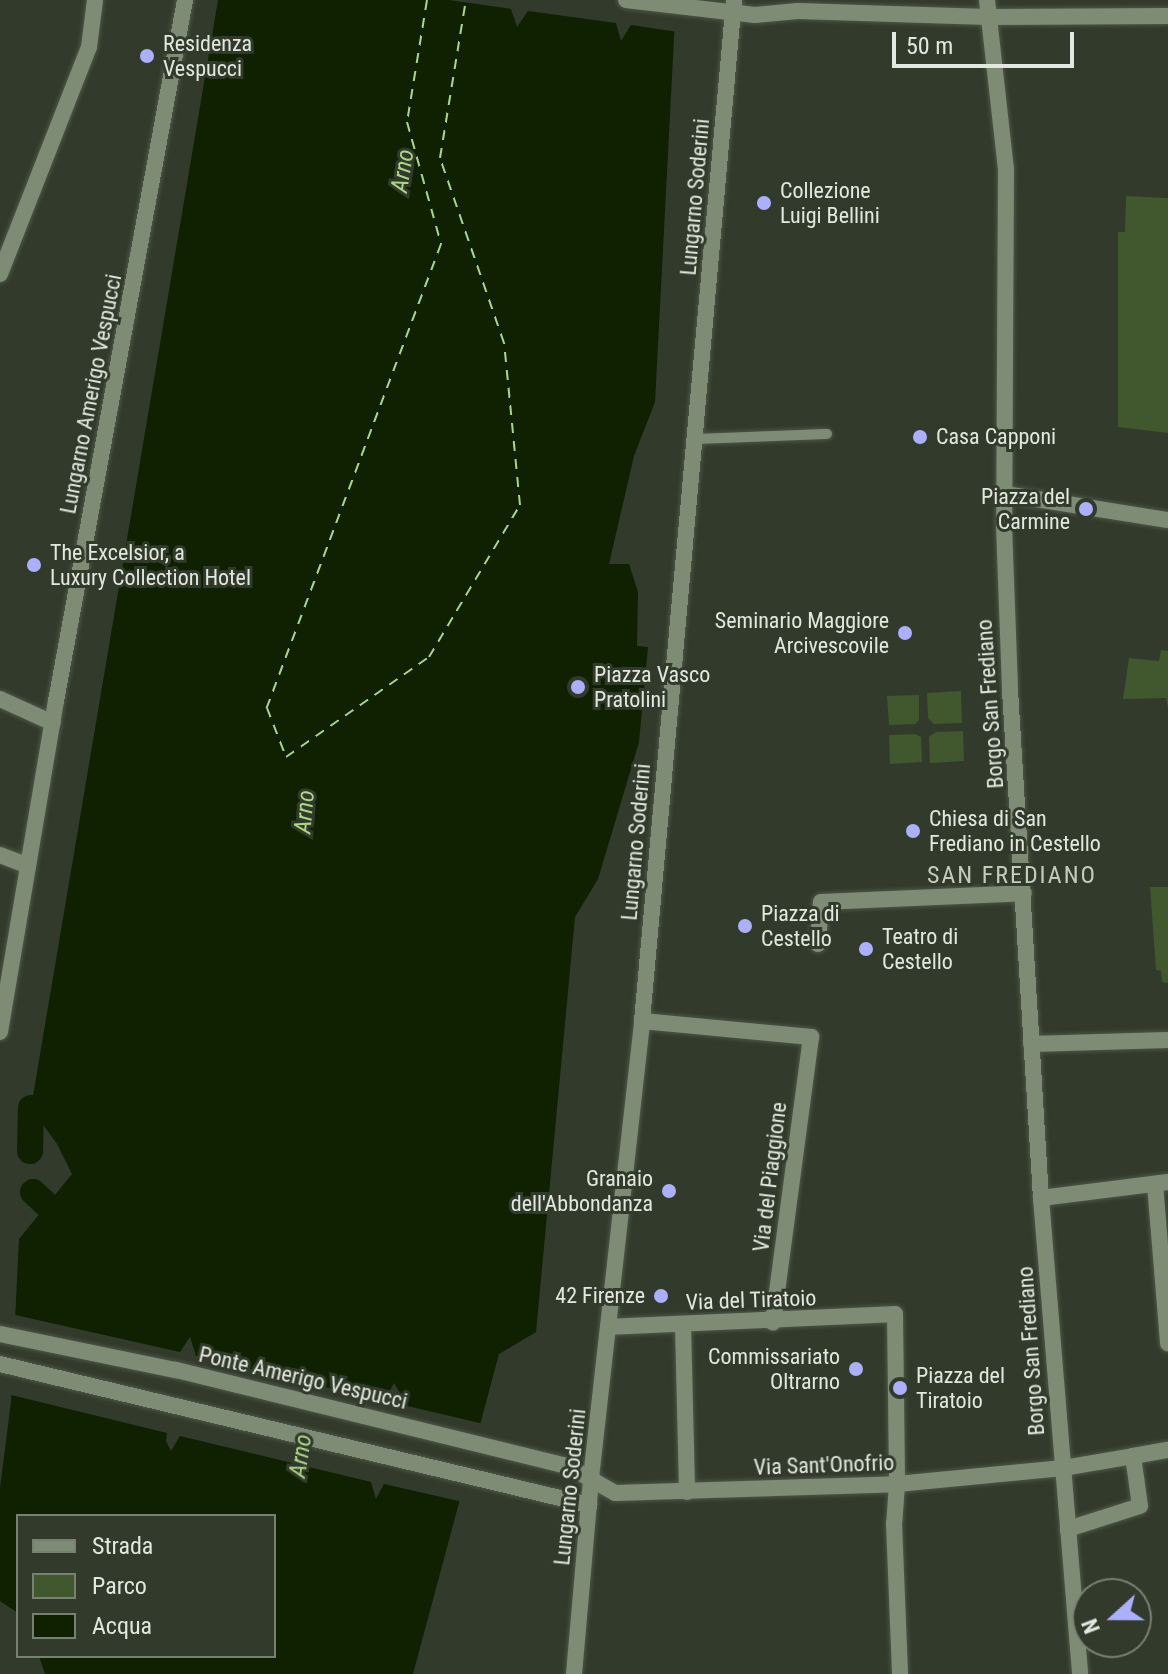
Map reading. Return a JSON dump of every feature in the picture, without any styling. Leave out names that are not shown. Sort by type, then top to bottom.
[{"type":"street","points":[[0,274],[89,47],[95,0]]},
{"type":"street","name":"Lungarno Amerigo Vespucci","points":[[0,1032],[185,0]]},
{"type":"street","points":[[626,0],[702,11],[734,7],[798,11],[988,9],[1168,16]]},
{"type":"street","name":"Lungarno Soderini","points":[[574,1674],[591,1478],[642,1021],[734,7]]},
{"type":"street","name":"Borgo San Frediano","points":[[988,9],[1007,184],[1006,609],[1041,1198],[1080,1674]]},
{"type":"street","points":[[1005,494],[1168,520]]},
{"type":"street","points":[[0,699],[53,723]]},
{"type":"street","points":[[0,855],[28,866]]},
{"type":"street","points":[[818,944],[821,902],[1024,893]]},
{"type":"street","name":"Via del Piaggione","points":[[642,1021],[811,1037],[773,1322]]},
{"type":"street","points":[[1031,1044],[1168,1040]]},
{"type":"street","points":[[1041,1198],[1162,1183],[1168,1343]]},
{"type":"street","name":"Via del Tiratoio","points":[[609,1327],[773,1322],[895,1314],[897,1484]]},
{"type":"street","points":[[683,1325],[687,1492]]},
{"type":"street","name":"Ponte Amerigo Vespucci","points":[[0,1334],[190,1374],[568,1466],[591,1478]]},
{"type":"street","points":[[0,1364],[589,1505]]},
{"type":"street","name":"Via Sant'Onofrio","points":[[591,1478],[615,1493],[897,1484],[1063,1468],[1168,1450]]},
{"type":"street","points":[[1068,1529],[1140,1506],[1133,1456]]},
{"type":"street","points":[[897,1484],[894,1523],[900,1674]]},
{"type":"lane","points":[[695,439],[827,434]]},
{"type":"green space","points":[[1126,196],[1168,198],[1168,433],[1118,427],[1118,232],[1125,232]]},
{"type":"green space","points":[[1161,650],[1168,651],[1168,708],[1166,698],[1123,699],[1129,658],[1159,661]]},
{"type":"green space","points":[[961,691],[962,723],[934,724],[928,718],[927,693]]},
{"type":"green space","points":[[919,695],[919,720],[915,724],[889,725],[887,696]]},
{"type":"green space","points":[[963,731],[964,761],[930,763],[929,737],[936,732]]},
{"type":"green space","points":[[915,734],[921,737],[922,762],[890,764],[889,735]]},
{"type":"green space","points":[[1150,887],[1168,887],[1168,983],[1162,982],[1161,971],[1156,970]]},
{"type":"water","name":"Arno","points":[[218,0],[676,0],[655,402],[634,456],[609,564],[629,564],[638,592],[637,646],[648,647],[639,742],[598,879],[575,917],[536,1332],[499,1354],[413,1674],[45,1674],[40,1658],[276,1658],[276,1514],[16,1514],[16,1612],[0,1601],[0,1488],[11,1402],[19,1239],[72,1174],[57,1144],[31,1108]]},
{"type":"pier","points":[[449,0],[680,0],[678,32],[631,25],[621,41],[616,23],[528,11],[517,27],[511,9]]},
{"type":"pier","points":[[11,1314],[180,1352],[190,1337],[196,1356],[384,1401],[394,1383],[400,1393],[399,1404],[484,1424],[463,1502],[384,1484],[376,1499],[371,1482],[180,1436],[171,1451],[166,1441],[167,1433],[7,1394]]},
{"type":"waterway","points":[[30,1151],[31,1108]]},
{"type":"waterway","points":[[33,1192],[46,1204]]},
{"type":"ferry route","points":[[427,0],[407,122],[441,244],[267,708],[286,757],[429,657],[520,505],[504,343],[440,158],[466,0]]},
{"type":"place","name":"Residenza Vespucci","points":[[147,56]]},
{"type":"place","name":"Collezione Luigi Bellini","points":[[764,203]]},
{"type":"place","name":"Casa Capponi","points":[[920,437]]},
{"type":"place","name":"Piazza del Carmine","points":[[1086,509]]},
{"type":"place","name":"The Excelsior, a Luxury Collection Hotel","points":[[34,565]]},
{"type":"place","name":"Seminario Maggiore Arcivescovile","points":[[905,633]]},
{"type":"place","name":"Piazza Vasco Pratolini","points":[[578,687]]},
{"type":"place","name":"Chiesa di San Frediano in Cestello","points":[[913,831]]},
{"type":"place","name":"Piazza di Cestello","points":[[745,926]]},
{"type":"place","name":"Teatro di Cestello","points":[[866,949]]},
{"type":"place","name":"Granaio dell'Abbondanza","points":[[669,1191]]},
{"type":"place","name":"42 Firenze","points":[[661,1296]]},
{"type":"place","name":"Commissariato Oltrarno","points":[[856,1369]]},
{"type":"place","name":"Piazza del Tiratoio","points":[[900,1388]]},
{"type":"district","name":"SAN FREDIANO","points":[[1012,876]]}]
